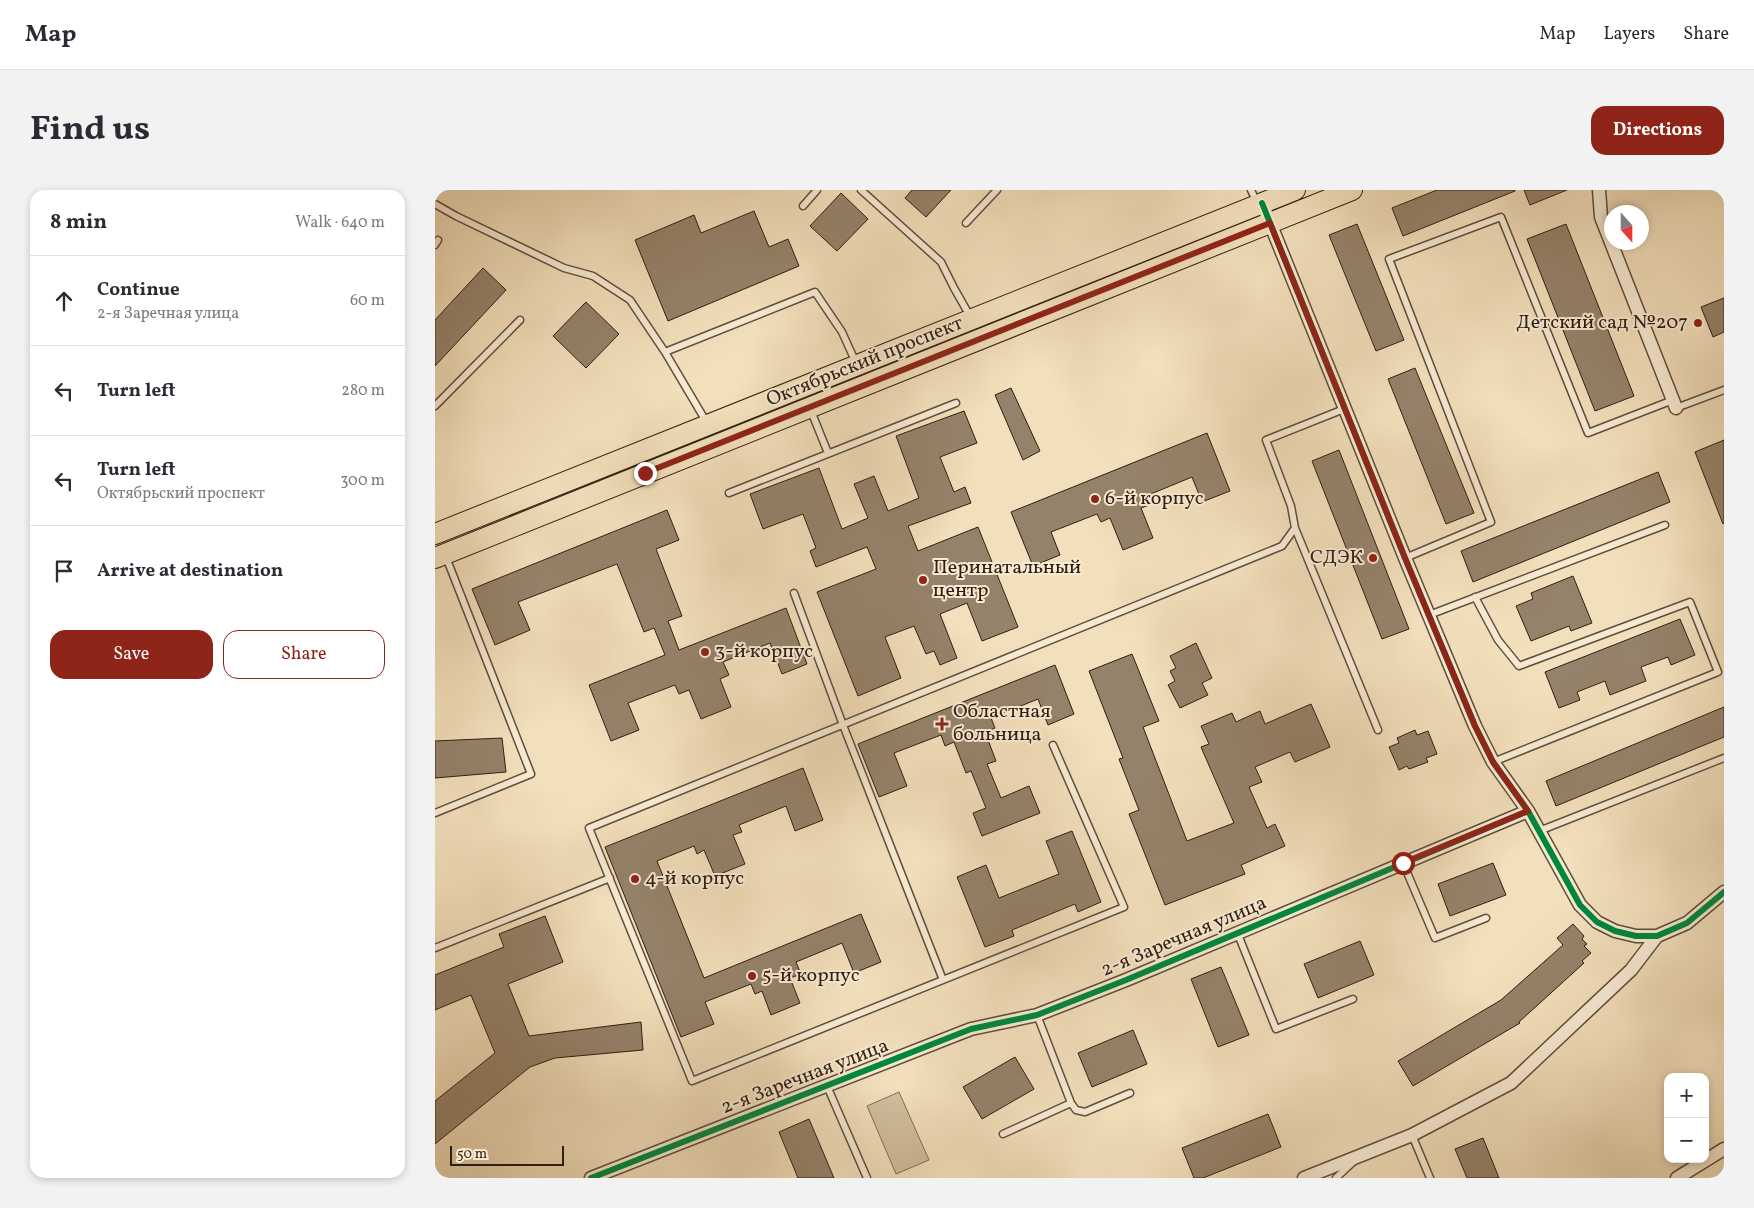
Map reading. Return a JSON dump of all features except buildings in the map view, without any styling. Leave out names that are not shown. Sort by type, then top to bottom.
[{"type":"main road","name":"Октябрьский проспект","points":[[435,534],[972,319],[1257,199],[1295,190]]},
{"type":"main road","name":"Октябрьский проспект","points":[[440,556],[1352,190]]},
{"type":"street","points":[[1599,190],[1601,218],[1674,404]]},
{"type":"street","points":[[1257,199],[1270,223],[1344,409],[1475,726],[1493,762],[1528,811],[1580,905],[1597,922],[1615,930],[1636,936],[1657,936],[1687,923],[1724,892]]},
{"type":"street","name":"2-я Заречная улица","points":[[591,1178],[971,1029],[1037,1015],[1126,980],[1528,811]]},
{"type":"street","points":[[1304,1178],[1413,1135],[1511,1083],[1631,970],[1657,936]]},
{"type":"street","points":[[1677,1178],[1724,1149]]},
{"type":"lane","points":[[803,206],[817,190]]},
{"type":"lane","points":[[861,190],[941,262],[953,288],[972,319]]},
{"type":"lane","points":[[966,223],[997,190]]},
{"type":"lane","points":[[435,204],[564,268],[593,276],[630,300],[665,352],[708,424]]},
{"type":"lane","points":[[1405,558],[1491,522],[1389,259],[1501,217],[1588,433],[1674,404],[1724,390]]},
{"type":"lane","points":[[665,352],[815,292],[842,332],[857,365]]},
{"type":"lane","points":[[435,406],[520,320]]},
{"type":"lane","points":[[729,493],[956,403]]},
{"type":"lane","points":[[809,407],[828,453]]},
{"type":"lane","points":[[1344,409],[1266,440],[1291,506],[1295,528],[1378,730]]},
{"type":"lane","points":[[1429,615],[1665,525]]},
{"type":"lane","points":[[1053,745],[1124,907],[692,1081],[589,828],[1282,546],[1295,528]]},
{"type":"lane","points":[[435,813],[531,774],[440,556]]},
{"type":"lane","points":[[794,593],[843,725],[943,980]]},
{"type":"lane","points":[[1475,597],[1498,640],[1519,666],[1689,602],[1718,672],[1493,762]]},
{"type":"lane","points":[[1538,831],[1724,758]]},
{"type":"lane","points":[[1403,863],[1435,938],[1486,918]]},
{"type":"lane","points":[[435,948],[610,878]]},
{"type":"lane","points":[[1237,932],[1276,1029],[1353,998]]},
{"type":"lane","points":[[1037,1015],[1071,1103],[1076,1110],[1085,1112],[1130,1093]]},
{"type":"lane","points":[[827,1086],[867,1178]]},
{"type":"lane","points":[[1003,1134],[1071,1103]]},
{"type":"lane","points":[[1413,1135],[1430,1178]]},
{"type":"lane","points":[[1336,1178],[1360,1156]]},
{"type":"shaded area","points":[[899,1092],[929,1160],[896,1174],[867,1106]]},
{"type":"cycle path","points":[[1262,203],[1475,726],[1493,762],[1528,811],[1580,905],[1597,922],[1615,931],[1636,936],[1657,936],[1687,923],[1724,892]]},
{"type":"cycle path","points":[[591,1178],[971,1029],[1037,1015],[1126,980],[1528,811]]},
{"type":"place","name":"Детский сад №207","points":[[1698,323]]},
{"type":"place","name":"6-й корпус","points":[[1095,499]]},
{"type":"place","name":"СДЭК","points":[[1373,558]]},
{"type":"place","name":"Перинатальный центр","points":[[923,580]]},
{"type":"place","name":"3-й корпус","points":[[705,652]]},
{"type":"place","name":"Областная больница","points":[[942,724]]},
{"type":"place","name":"4-й корпус","points":[[635,879]]},
{"type":"place","name":"5-й корпус","points":[[752,976]]},
{"type":"route","points":[[645,473],[1270,223],[1344,409],[1475,726],[1493,762],[1528,811],[1403,863]]}]
